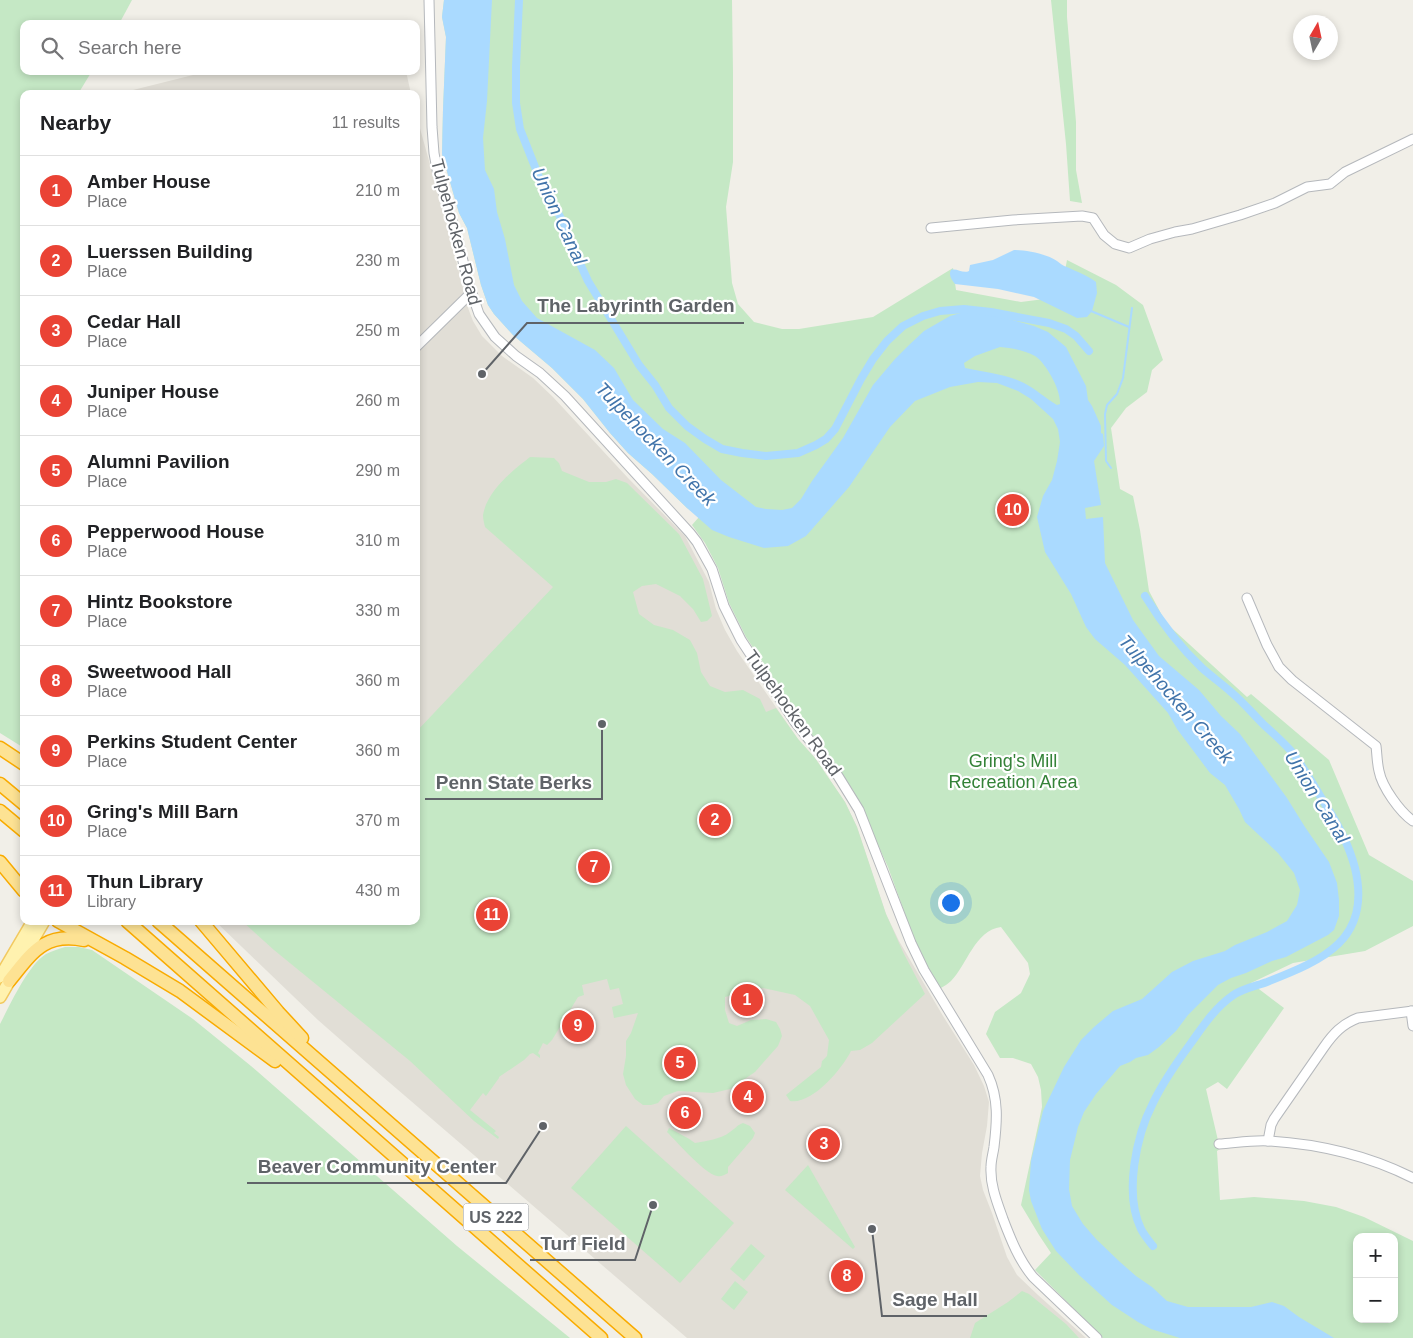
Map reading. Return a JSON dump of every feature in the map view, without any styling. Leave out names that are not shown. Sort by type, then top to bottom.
[{"type":"highway","points":[[0,748],[20,761]]},
{"type":"highway","points":[[0,784],[20,801]]},
{"type":"highway","points":[[0,811],[20,828]]},
{"type":"highway","points":[[0,862],[20,886]]},
{"type":"highway","points":[[65,925],[180,991],[247,1040],[377,1141]]},
{"type":"highway","name":"US 222","points":[[132,925],[601,1338]]},
{"type":"highway","name":"US 222","points":[[163,925],[635,1338]]},
{"type":"highway","points":[[204,925],[278,1012],[358,1096]]},
{"type":"highway","points":[[5,979],[39,947],[50,941],[58,938],[69,938],[98,943]]},
{"type":"main road","points":[[0,997],[5,979],[31,925]]},
{"type":"main road","points":[[5,979],[41,925]]},
{"type":"street","name":"Tulpehocken Road","points":[[429,0],[434,153],[438,175],[478,314],[494,337],[540,373],[565,396],[694,537],[712,569],[724,606],[741,640],[795,722],[833,768],[848,791],[864,822],[911,943],[924,970],[988,1075],[996,1094],[997,1115],[991,1165],[991,1182],[1017,1254],[1033,1277],[1097,1338]]},
{"type":"street","points":[[932,228],[1013,220],[1082,216],[1093,218],[1104,235],[1115,244],[1129,248],[1150,239],[1240,215],[1308,188],[1330,184],[1345,172],[1413,139]]},
{"type":"street","points":[[420,343],[471,294]]},
{"type":"street","points":[[1247,598],[1267,645],[1279,667],[1292,680],[1376,746],[1379,772],[1385,787],[1413,821]]},
{"type":"street","points":[[1268,1141],[1271,1125],[1274,1120],[1332,1035],[1341,1027],[1358,1018],[1412,1011],[1413,1026]]},
{"type":"street","points":[[1219,1144],[1268,1141],[1343,1152],[1413,1178]]},
{"type":"shaded area","points":[[193,75],[407,75],[410,90],[133,90]]},
{"type":"shaded area","points":[[420,128],[468,308],[482,336],[502,356],[533,378],[553,397],[685,536],[709,582],[716,609],[737,651],[798,739],[815,758],[845,802],[857,827],[886,914],[899,941],[974,1065],[984,1086],[989,1102],[980,1176],[983,1190],[1007,1257],[1017,1275],[1086,1338],[687,1338],[318,1020],[219,925],[420,925]]},
{"type":"green space","points":[[0,0],[132,0],[121,20],[20,20],[20,75],[90,75],[80,90],[20,90],[20,746],[0,733]]},
{"type":"green space","name":"Gring's Mill Recreation Area","points":[[444,0],[732,0],[733,162],[726,207],[732,283],[738,304],[754,322],[782,329],[799,329],[873,317],[953,268],[956,290],[1021,302],[1060,297],[1067,260],[1116,285],[1143,305],[1163,360],[1152,370],[1147,392],[1126,408],[1111,428],[1120,489],[1133,496],[1149,591],[1166,623],[1247,697],[1251,694],[1329,760],[1369,855],[1413,881],[1413,926],[1365,951],[1293,963],[1251,983],[1284,1008],[1227,1089],[1218,1082],[1206,1089],[1220,1149],[1217,1151],[1220,1200],[1254,1197],[1304,1201],[1336,1207],[1364,1217],[1397,1233],[1353,1233],[1353,1323],[1398,1323],[1398,1234],[1413,1241],[1413,1338],[1103,1338],[1035,1270],[1051,1253],[1021,1205],[1042,1107],[1041,1090],[1038,1077],[1031,1064],[1013,1058],[1000,1058],[986,1034],[995,1012],[1021,993],[1030,974],[1028,963],[1001,927],[984,934],[972,949],[957,974],[941,988],[932,976],[917,947],[888,867],[853,790],[799,717],[746,637],[729,603],[718,568],[705,543],[692,525],[699,517],[628,453],[583,399],[552,368],[513,335],[488,305],[467,228],[459,213],[442,154],[446,37],[442,17]]},
{"type":"green space","points":[[1051,0],[1067,0],[1076,122],[1076,170],[1082,203],[1070,201]]},
{"type":"green space","points":[[530,457],[554,458],[559,463],[562,471],[589,482],[606,482],[616,479],[627,483],[679,534],[703,579],[712,616],[707,621],[701,622],[693,609],[680,596],[656,584],[642,586],[633,592],[639,614],[654,625],[673,630],[690,640],[697,653],[701,672],[710,686],[725,692],[743,690],[760,699],[766,712],[776,708],[798,739],[815,758],[845,802],[857,827],[886,914],[925,994],[872,1043],[860,1050],[851,1051],[834,1076],[817,1092],[808,1097],[799,1101],[790,1101],[786,1095],[821,1067],[822,1061],[827,1056],[829,1040],[810,1006],[795,995],[763,988],[725,997],[725,1010],[729,1023],[737,1026],[751,1020],[766,1019],[776,1022],[780,1029],[782,1036],[778,1046],[755,1072],[730,1089],[713,1093],[678,1091],[664,1096],[658,1103],[643,1105],[635,1099],[626,1085],[623,1074],[626,1041],[638,1013],[614,1018],[612,1007],[623,1004],[619,988],[610,990],[607,979],[582,985],[584,995],[578,997],[552,1040],[547,1045],[543,1043],[538,1053],[540,1058],[533,1053],[530,1054],[499,1077],[486,1096],[483,1093],[470,1110],[496,1131],[494,1133],[499,1137],[498,1139],[474,1121],[410,1061],[274,950],[246,925],[420,925],[420,728],[553,587],[485,527],[483,515],[485,506],[495,490],[508,475]]},
{"type":"green space","points":[[65,947],[79,947],[92,950],[193,1019],[251,1066],[457,1246],[570,1338],[0,1338],[0,1024],[26,976],[39,959],[46,954]]},
{"type":"green space","points":[[743,1123],[750,1126],[755,1133],[753,1138],[728,1167],[728,1173],[722,1176],[717,1176],[706,1170],[667,1132],[669,1128],[695,1143],[722,1136]]},
{"type":"green space","points":[[626,1126],[734,1223],[680,1283],[571,1188]]},
{"type":"green space","points":[[808,1165],[855,1247],[853,1249],[785,1190]]},
{"type":"green space","points":[[751,1244],[765,1256],[744,1281],[730,1269]]},
{"type":"green space","points":[[735,1281],[748,1292],[734,1310],[721,1299]]},
{"type":"green space","points":[[1022,1291],[1029,1294],[1066,1324],[1079,1338],[970,1338],[975,1323]]},
{"type":"water","name":"Tulpehocken Creek","points":[[444,0],[492,0],[487,101],[483,138],[485,170],[494,189],[497,212],[505,239],[514,285],[522,301],[537,318],[595,350],[614,368],[633,400],[663,429],[685,443],[721,480],[756,507],[782,510],[792,508],[801,499],[843,438],[873,385],[895,359],[924,331],[950,316],[964,312],[994,315],[1034,326],[1048,332],[1066,347],[1086,386],[1088,400],[1103,434],[1104,446],[1094,461],[1101,505],[1085,508],[1086,519],[1103,517],[1105,563],[1133,620],[1159,656],[1199,690],[1221,716],[1240,734],[1287,798],[1329,862],[1337,883],[1339,900],[1339,916],[1334,930],[1328,935],[1286,957],[1272,961],[1218,985],[1159,1047],[1148,1055],[1136,1058],[1120,1066],[1096,1094],[1084,1112],[1078,1127],[1070,1160],[1069,1189],[1072,1206],[1083,1224],[1096,1239],[1136,1276],[1167,1301],[1188,1307],[1251,1307],[1272,1302],[1284,1306],[1334,1338],[1180,1338],[1151,1329],[1112,1305],[1056,1251],[1042,1229],[1031,1201],[1029,1190],[1031,1161],[1043,1111],[1064,1067],[1081,1040],[1113,1011],[1142,999],[1172,972],[1193,961],[1225,951],[1287,921],[1297,905],[1300,890],[1294,873],[1278,853],[1245,822],[1225,785],[1210,773],[1177,729],[1168,713],[1125,665],[1095,639],[1086,627],[1071,594],[1045,552],[1037,517],[1043,496],[1052,480],[1057,461],[1060,442],[1058,429],[1053,419],[1031,399],[1018,391],[997,383],[978,382],[950,387],[915,401],[890,427],[849,487],[806,536],[788,546],[764,548],[712,530],[628,453],[583,399],[552,368],[513,335],[488,305],[467,228],[459,213],[442,154],[446,37],[442,17]],"holes":[[[1000,347],[1027,352],[1039,359],[1044,364],[1055,385],[1060,398],[1060,404],[1057,405],[1033,388],[1017,380],[965,368],[964,363],[975,356]]]},
{"type":"water","points":[[1014,250],[1048,256],[1096,282],[1097,293],[1092,311],[1087,317],[1077,318],[1034,297],[998,289],[955,284],[951,277],[951,270],[967,272],[970,265],[993,260]]},
{"type":"waterway","name":"Union Canal","points":[[519,0],[516,103],[520,129],[539,177],[565,226],[588,281],[639,365],[655,385],[669,408],[687,426],[705,439],[722,449],[766,456],[798,453],[816,445],[826,439],[835,429],[861,379],[887,341],[903,326],[923,316],[940,311],[964,309],[1049,323],[1066,329],[1076,336],[1089,351]]},
{"type":"waterway","points":[[1111,468],[1106,461],[1105,414],[1107,405],[1117,394],[1123,378],[1132,308]]},
{"type":"waterway","points":[[1091,311],[1129,327]]},
{"type":"waterway","name":"Union Canal","points":[[1145,596],[1186,652],[1240,700],[1296,757],[1343,835],[1355,868],[1358,893],[1356,913],[1349,930],[1338,944],[1307,965],[1288,974],[1240,991],[1232,996],[1205,1024],[1161,1087],[1147,1116],[1137,1148],[1133,1182],[1133,1199],[1136,1215],[1142,1231],[1153,1246]]},
{"type":"place","name":"The Labyrinth Garden","points":[[482,374]]},
{"type":"place","name":"Gring's Mill Barn","points":[[1013,510]]},
{"type":"place","name":"Penn State Berks","points":[[602,724]]},
{"type":"place","name":"Luerssen Building","points":[[715,820]]},
{"type":"place","name":"Hintz Bookstore","points":[[594,867]]},
{"type":"place","name":"Thun Library","points":[[492,915]]},
{"type":"place","name":"Amber House","points":[[747,1000]]},
{"type":"place","name":"Perkins Student Center","points":[[578,1026]]},
{"type":"place","name":"Alumni Pavilion","points":[[680,1063]]},
{"type":"place","name":"Juniper House","points":[[748,1097]]},
{"type":"place","name":"Pepperwood House","points":[[685,1113]]},
{"type":"place","name":"Beaver Community Center","points":[[543,1126]]},
{"type":"place","name":"Cedar Hall","points":[[824,1144]]},
{"type":"place","name":"Turf Field","points":[[653,1205]]},
{"type":"place","name":"Sage Hall","points":[[872,1229]]},
{"type":"place","name":"Sweetwood Hall","points":[[847,1276]]}]
